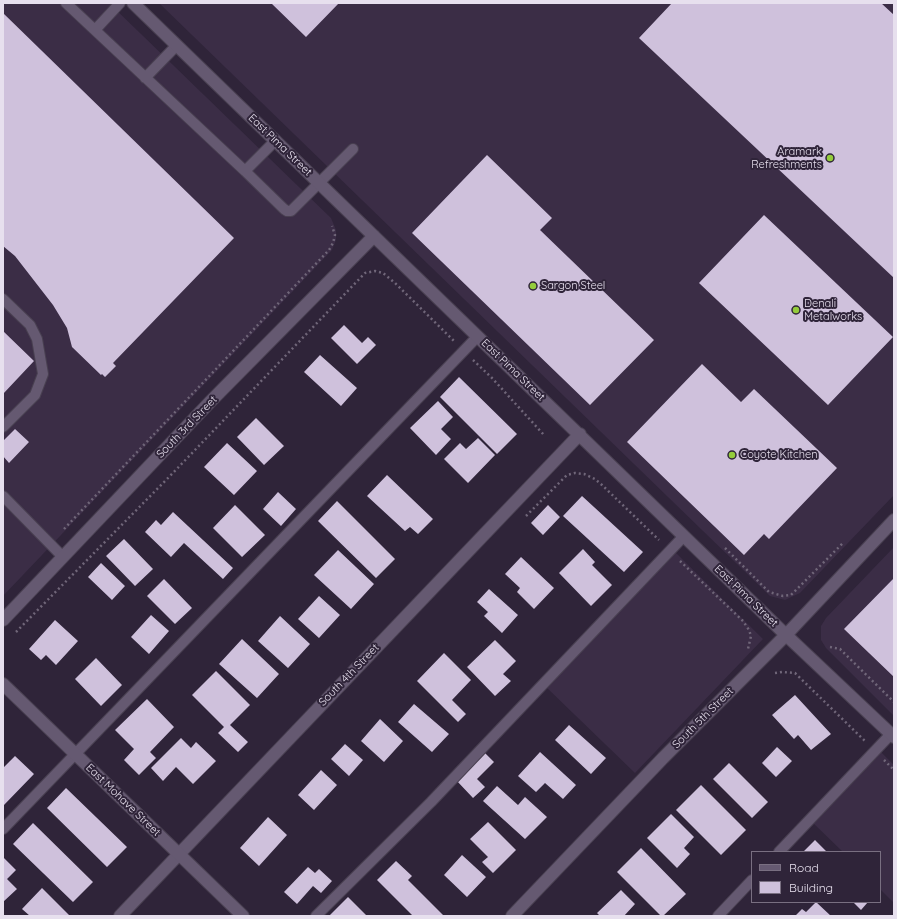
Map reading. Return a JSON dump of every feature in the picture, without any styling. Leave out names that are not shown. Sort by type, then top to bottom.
[{"type":"street","name":"East Pima Street","points":[[133,3],[786,635],[893,736]]},
{"type":"street","name":"South 3rd Street","points":[[3,620],[210,402],[374,236]]},
{"type":"street","name":"South 4th Street","points":[[120,916],[580,434]]},
{"type":"street","name":"South 5th Street","points":[[512,916],[663,758],[786,635],[894,520]]},
{"type":"street","name":"East Mohave Street","points":[[3,684],[243,916]]},
{"type":"lane","points":[[66,3],[288,211],[291,211],[353,149]]},
{"type":"lane","points":[[95,30],[120,3]]},
{"type":"lane","points":[[145,78],[177,45]]},
{"type":"lane","points":[[245,171],[276,140]]},
{"type":"lane","points":[[3,299],[30,325],[37,339],[42,374],[35,395],[3,427]]},
{"type":"lane","points":[[3,829],[478,336]]},
{"type":"lane","points":[[3,496],[63,557]]},
{"type":"lane","points":[[316,916],[431,802],[684,536]]},
{"type":"lane","points":[[780,851],[875,751],[893,736]]},
{"type":"lane","points":[[718,916],[751,881]]},
{"type":"path","points":[[64,529],[329,250],[335,240],[332,226]]},
{"type":"path","points":[[16,632],[170,476],[365,273],[375,271],[383,273],[395,283],[492,378],[544,435]]},
{"type":"path","points":[[578,468],[579,473]]},
{"type":"path","points":[[525,517],[567,475],[579,473],[595,479],[743,621],[751,636],[748,649]]},
{"type":"path","points":[[724,548],[769,592],[780,597],[791,595],[843,543]]},
{"type":"path","points":[[830,647],[840,649],[894,702]]},
{"type":"path","points":[[775,673],[795,673],[894,770]]},
{"type":"shaded area","points":[[3,3],[109,3],[331,218],[336,230],[336,240],[332,250],[3,596]]},
{"type":"shaded area","points":[[159,3],[894,3],[894,495],[800,593],[785,600],[770,596]]},
{"type":"shaded area","points":[[894,547],[894,716],[826,648],[821,640],[821,626],[826,618]]},
{"type":"shaded area","points":[[675,552],[763,639],[635,773],[546,687]]},
{"type":"shaded area","points":[[881,752],[894,765],[894,903],[881,890],[881,851],[842,851],[813,823]]},
{"type":"building","points":[[271,3],[339,3],[306,37]]},
{"type":"building","name":"Aramark Refreshments","points":[[672,3],[881,3],[894,15],[894,278],[639,38]]},
{"type":"building","points":[[3,13],[234,238],[113,363],[116,366],[105,377],[102,374],[101,375],[72,347],[67,328],[53,305],[15,256],[3,246]]},
{"type":"building","name":"Sargon Steel","points":[[487,155],[552,218],[540,230],[654,340],[590,405],[412,233]]},
{"type":"building","name":"Denali Metalworks","points":[[764,215],[893,337],[828,405],[699,283]]},
{"type":"building","points":[[344,325],[362,343],[368,337],[376,345],[357,364],[331,338]]},
{"type":"building","points":[[3,331],[34,361],[3,394]]},
{"type":"building","points":[[320,355],[357,388],[341,406],[304,372]]},
{"type":"building","name":"Coyote Kitchen","points":[[702,364],[741,402],[754,389],[837,468],[769,539],[764,534],[744,555],[627,442]]},
{"type":"building","points":[[459,377],[517,434],[497,454],[440,397]]},
{"type":"building","points":[[438,401],[453,417],[441,429],[451,439],[436,455],[410,428]]},
{"type":"building","points":[[256,418],[284,446],[264,465],[237,437]]},
{"type":"building","points":[[15,429],[29,442],[9,463],[3,456],[3,441]]},
{"type":"building","points":[[478,438],[495,455],[468,483],[444,459],[460,443],[466,449]]},
{"type":"building","points":[[227,443],[257,471],[234,495],[204,467]]},
{"type":"building","points":[[387,475],[433,519],[418,534],[410,527],[405,531],[367,496]]},
{"type":"building","points":[[278,492],[296,509],[281,526],[263,509]]},
{"type":"building","points":[[582,496],[643,552],[624,572],[563,516]]},
{"type":"building","points":[[337,501],[395,559],[376,578],[318,521]]},
{"type":"building","points":[[235,505],[265,535],[242,557],[213,528]]},
{"type":"building","points":[[548,505],[560,517],[543,535],[531,523]]},
{"type":"building","points":[[173,512],[233,568],[223,579],[184,543],[171,557],[145,532],[156,520],[161,525]]},
{"type":"building","points":[[124,539],[153,569],[135,586],[106,556]]},
{"type":"building","points":[[583,549],[595,562],[592,565],[612,585],[591,606],[559,573]]},
{"type":"building","points":[[338,550],[374,584],[351,609],[314,575]]},
{"type":"building","points":[[521,557],[554,588],[534,609],[517,592],[520,588],[505,574]]},
{"type":"building","points":[[101,563],[125,586],[112,600],[88,577]]},
{"type":"building","points":[[894,578],[894,677],[844,629]]},
{"type":"building","points":[[164,579],[192,608],[175,624],[147,596]]},
{"type":"building","points":[[489,589],[518,615],[502,633],[484,616],[488,612],[477,602]]},
{"type":"building","points":[[319,596],[340,615],[319,638],[298,619]]},
{"type":"building","points":[[151,615],[169,631],[149,654],[131,637]]},
{"type":"building","points":[[280,616],[310,644],[288,668],[258,641]]},
{"type":"building","points":[[55,620],[78,641],[56,665],[46,655],[41,660],[29,649]]},
{"type":"building","points":[[242,639],[279,674],[257,698],[219,664]]},
{"type":"building","points":[[495,640],[516,661],[503,674],[511,681],[495,696],[467,667]]},
{"type":"building","points":[[444,653],[471,680],[452,700],[466,714],[458,722],[417,681]]},
{"type":"building","points":[[96,658],[122,685],[101,706],[75,679]]},
{"type":"building","points":[[216,671],[250,705],[230,725],[248,742],[238,752],[218,733],[224,727],[192,695]]},
{"type":"building","points":[[795,695],[831,734],[811,750],[798,735],[794,739],[772,715]]},
{"type":"building","points":[[147,699],[174,727],[150,752],[156,758],[139,775],[124,760],[134,749],[115,730]]},
{"type":"building","points":[[414,704],[449,734],[432,752],[398,722]]},
{"type":"building","points":[[380,719],[403,741],[384,762],[361,741]]},
{"type":"building","points":[[569,725],[606,758],[591,774],[555,740]]},
{"type":"building","points":[[181,738],[191,748],[196,742],[216,761],[193,784],[176,767],[163,781],[151,768]]},
{"type":"building","points":[[345,744],[363,760],[349,776],[331,759]]},
{"type":"building","points":[[777,747],[792,761],[776,777],[762,763]]},
{"type":"building","points":[[484,752],[494,762],[477,779],[485,787],[473,798],[456,780]]},
{"type":"building","points":[[540,752],[576,785],[563,799],[545,783],[536,792],[518,776]]},
{"type":"building","points":[[15,756],[34,774],[3,805],[3,768]]},
{"type":"building","points":[[729,763],[768,802],[752,818],[713,779]]},
{"type":"building","points":[[321,770],[337,785],[314,810],[298,795]]},
{"type":"building","points":[[701,785],[746,830],[721,855],[676,810]]},
{"type":"building","points":[[497,786],[518,805],[525,797],[547,817],[525,839],[483,801]]},
{"type":"building","points":[[66,788],[127,847],[107,867],[47,808]]},
{"type":"building","points":[[671,814],[694,837],[684,848],[690,854],[677,868],[647,838]]},
{"type":"building","points":[[268,817],[287,835],[259,866],[240,848]]},
{"type":"building","points":[[488,822],[516,850],[493,873],[482,862],[488,857],[470,839]]},
{"type":"building","points":[[33,823],[93,882],[73,902],[13,844]]},
{"type":"building","points":[[815,840],[826,851],[804,851]]},
{"type":"building","points":[[641,848],[686,894],[663,916],[661,916],[617,872]]},
{"type":"building","points":[[462,855],[486,877],[467,897],[444,875]]},
{"type":"building","points":[[3,857],[16,870],[7,879],[17,889],[3,902]]},
{"type":"building","points":[[396,861],[412,876],[408,880],[444,916],[413,916],[377,880]]},
{"type":"building","points":[[308,867],[315,873],[319,869],[332,881],[321,893],[313,886],[297,904],[284,892]]},
{"type":"building","points":[[42,888],[69,915],[68,916],[30,916],[22,909]]},
{"type":"building","points":[[621,890],[635,904],[624,916],[600,916],[597,913]]},
{"type":"building","points":[[348,897],[367,916],[329,916]]},
{"type":"building","points":[[815,903],[817,903],[831,916],[795,916],[802,909],[806,912]]},
{"type":"building","points":[[854,903],[867,903],[861,910]]},
{"type":"place","name":"Aramark Refreshments","points":[[830,158]]},
{"type":"place","name":"Sargon Steel","points":[[533,286]]},
{"type":"place","name":"Denali Metalworks","points":[[796,310]]},
{"type":"place","name":"Coyote Kitchen","points":[[732,455]]}]
